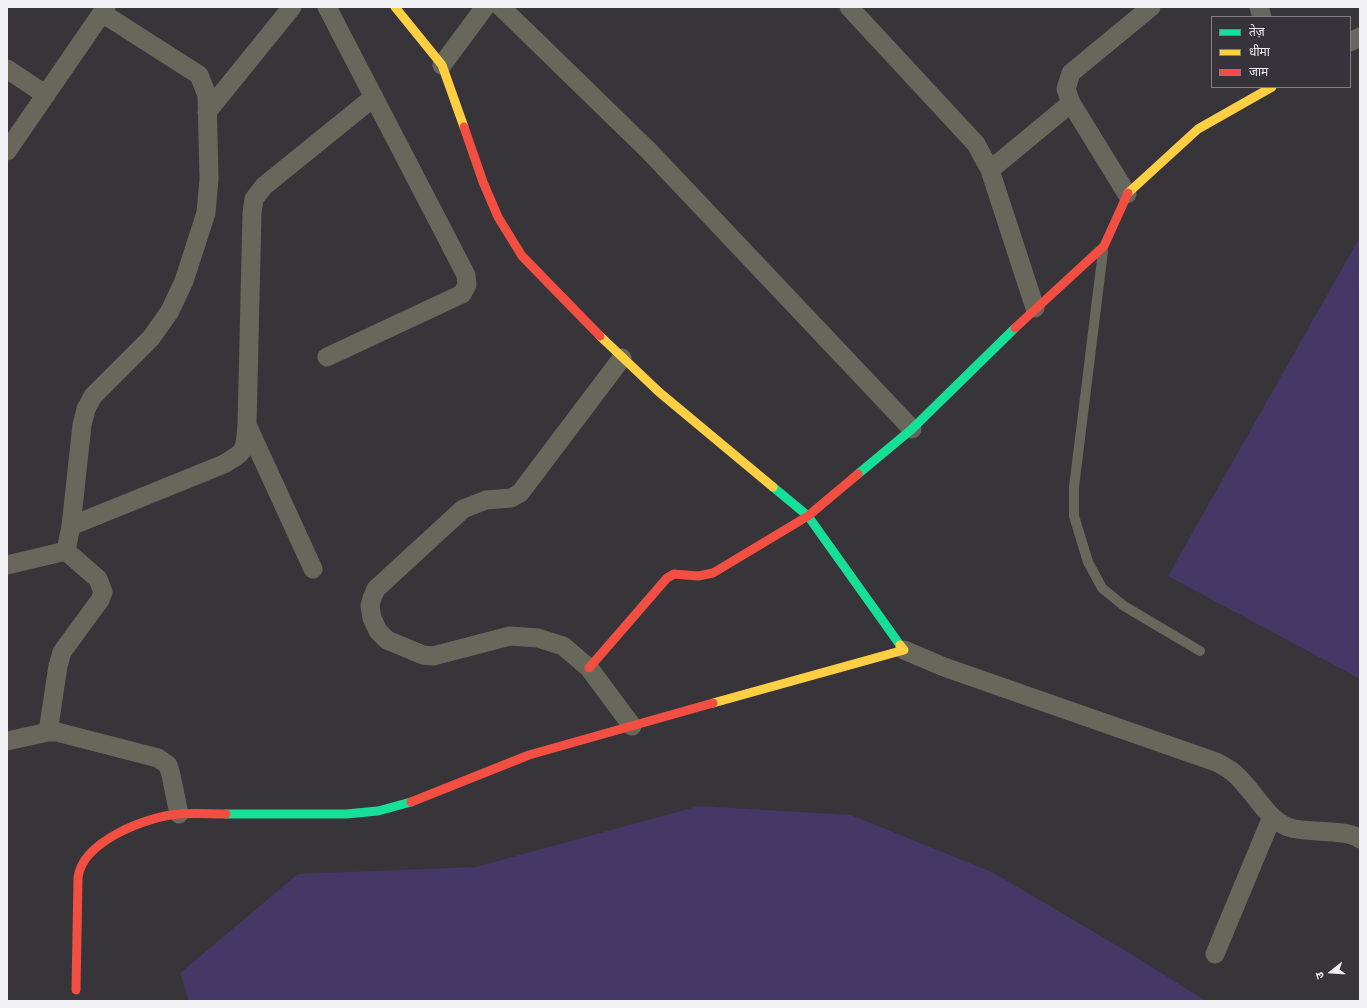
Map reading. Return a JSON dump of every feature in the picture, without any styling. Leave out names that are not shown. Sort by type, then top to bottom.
[{"type":"street","points":[[207,112],[292,7]]},
{"type":"street","points":[[327,7],[466,275],[467,285],[462,294],[327,357]]},
{"type":"street","points":[[395,7],[442,65],[483,182],[498,218],[522,256],[622,358],[659,392],[808,516],[904,650],[944,667],[1216,762],[1234,773],[1272,817],[1287,827],[1300,830],[1342,833],[1360,840]]},
{"type":"street","points":[[442,65],[484,7]]},
{"type":"street","points":[[501,7],[649,151],[912,429]]},
{"type":"street","points":[[849,7],[976,144],[990,170],[1035,308]]},
{"type":"street","points":[[1127,194],[1071,103],[1066,89],[1071,73],[1151,7]]},
{"type":"street","points":[[7,151],[104,10],[199,75],[207,95],[209,178],[206,212],[186,274],[170,311],[151,338],[93,396],[86,409],[82,425],[71,526],[66,551]]},
{"type":"street","points":[[1351,42],[1360,37]]},
{"type":"street","points":[[7,69],[46,95]]},
{"type":"street","points":[[589,668],[668,578],[674,574],[704,576],[713,573],[808,516],[912,429],[1035,308],[1104,246],[1127,194],[1198,130],[1270,88]]},
{"type":"street","points":[[71,526],[224,464],[240,454],[245,445],[247,425],[252,213],[254,199],[264,186],[374,97]]},
{"type":"street","points":[[990,170],[1071,103]]},
{"type":"street","points":[[622,358],[520,493],[511,498],[486,500],[463,509],[376,589],[370,606],[372,618],[378,631],[387,640],[423,655],[433,656],[510,636],[538,638],[563,646],[589,668],[632,726]]},
{"type":"street","points":[[247,425],[313,569]]},
{"type":"street","points":[[7,565],[66,551]]},
{"type":"street","points":[[48,732],[58,666],[62,652],[100,600],[103,592],[98,579],[66,551]]},
{"type":"street","points":[[76,990],[79,871],[90,853],[106,840],[137,824],[160,817],[179,814],[346,814],[378,811],[409,803],[529,755],[904,650]]},
{"type":"street","points":[[7,740],[48,732],[57,732],[158,758],[168,765],[179,814]]},
{"type":"street","points":[[1215,954],[1272,817]]},
{"type":"lane","points":[[1104,246],[1074,487],[1074,516],[1088,562],[1102,588],[1124,606],[1200,651]]},
{"type":"shaded area","points":[[1360,237],[1360,679],[1168,576]]},
{"type":"shaded area","points":[[699,806],[851,815],[994,873],[1126,951],[1206,1001],[189,1001],[180,973],[298,874],[476,867]]},
{"type":"traffic: fast","points":[[858,474],[912,429],[1015,328]]},
{"type":"traffic: fast","points":[[773,487],[808,516],[900,645]]},
{"type":"traffic: fast","points":[[226,814],[346,814],[378,811],[411,802]]},
{"type":"traffic: slow","points":[[395,7],[442,65],[464,127]]},
{"type":"traffic: slow","points":[[1128,193],[1198,129],[1270,88]]},
{"type":"traffic: slow","points":[[600,336],[659,392],[773,487]]},
{"type":"traffic: slow","points":[[713,703],[904,650],[900,645]]},
{"type":"traffic: jam","points":[[464,127],[483,182],[498,217],[522,256],[600,336]]},
{"type":"traffic: jam","points":[[1015,328],[1104,246],[1128,193]]},
{"type":"traffic: jam","points":[[589,668],[667,578],[674,574],[698,576],[713,573],[808,516],[858,474]]},
{"type":"traffic: jam","points":[[411,802],[529,755],[713,703]]},
{"type":"traffic: jam","points":[[76,990],[78,878],[82,865],[91,853],[118,833],[135,825],[151,820],[180,814],[226,814]]}]
